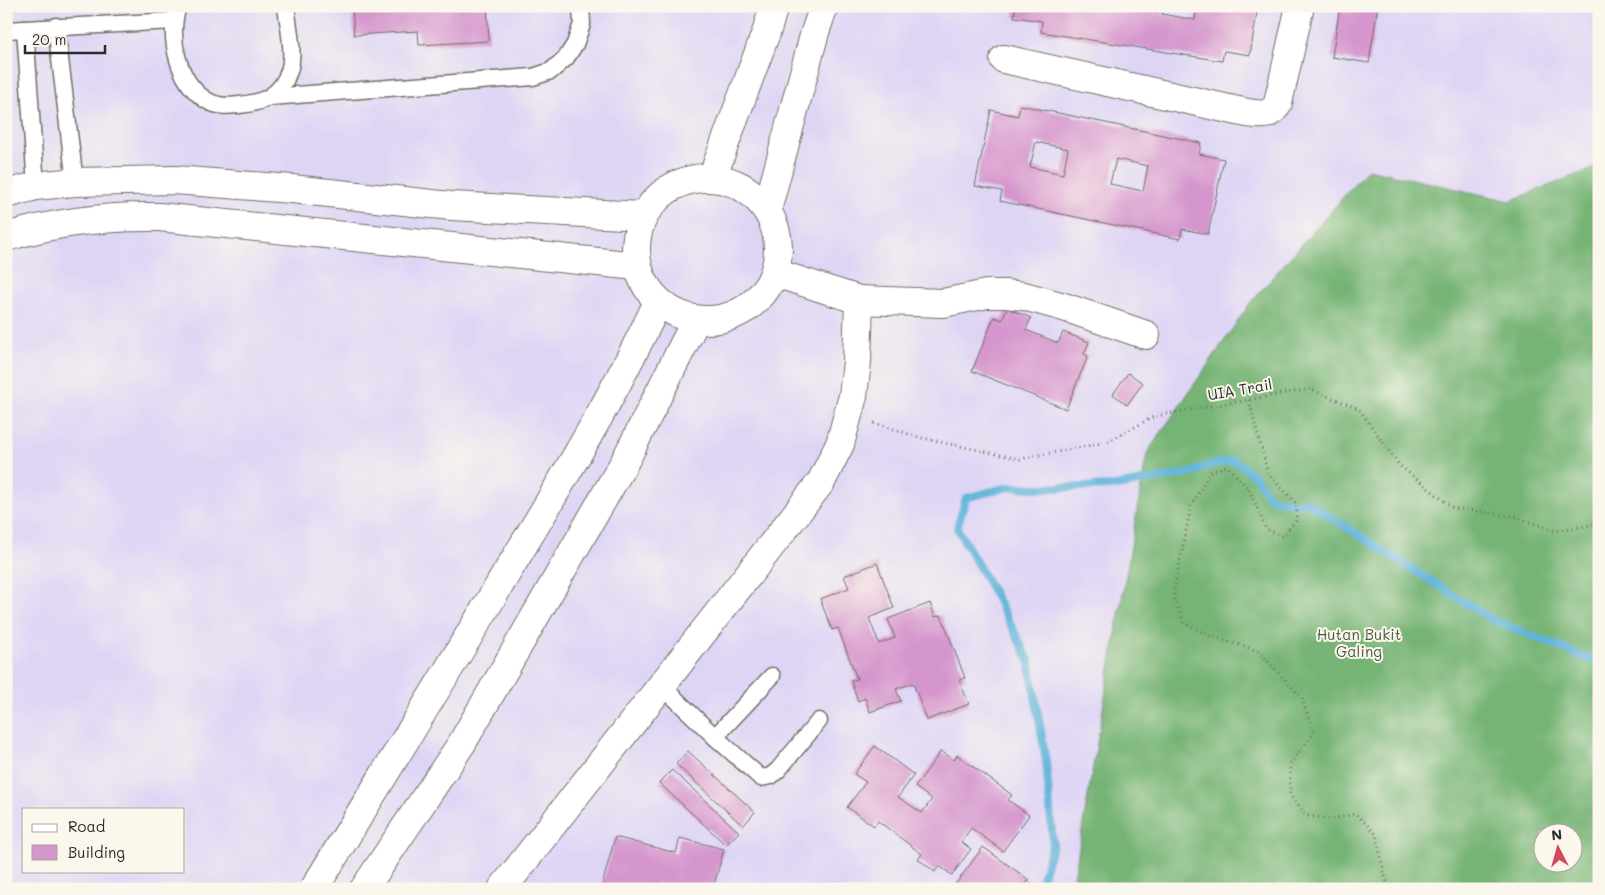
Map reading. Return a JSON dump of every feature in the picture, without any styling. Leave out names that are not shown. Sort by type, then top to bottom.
[{"type":"street","points":[[712,178],[767,30],[774,6]]},
{"type":"street","points":[[767,210],[815,32],[824,6]]},
{"type":"street","points":[[1004,59],[1265,116],[1275,110],[1278,103],[1300,6]]},
{"type":"street","points":[[712,178],[728,181],[744,188],[757,197],[775,225],[779,240],[779,257],[775,273],[768,288],[757,301],[744,310],[729,317],[713,321],[696,320],[676,313],[658,302],[645,286],[635,250],[643,216],[653,203],[665,192],[680,184],[695,179],[712,178]]},
{"type":"street","points":[[6,194],[36,186],[75,182],[175,180],[292,189],[450,206],[643,216]]},
{"type":"street","points":[[6,237],[91,219],[124,216],[159,217],[638,266]]},
{"type":"street","points":[[775,273],[859,300],[942,303],[987,294],[1024,296],[1064,307],[1146,335]]},
{"type":"street","points":[[502,889],[820,482],[840,444],[853,396],[857,362],[859,300]]},
{"type":"street","points":[[314,889],[564,478],[635,351],[658,302]]},
{"type":"street","points":[[364,889],[462,743],[625,461],[696,320]]},
{"type":"lane","points":[[6,30],[176,13],[176,53],[181,68],[194,90],[206,100],[221,106],[256,104],[270,97],[282,85],[289,71],[291,58],[286,6]]},
{"type":"lane","points":[[270,97],[533,77],[551,71],[566,58],[575,44],[582,24],[581,6]]},
{"type":"lane","points":[[56,26],[75,182]]},
{"type":"lane","points":[[25,29],[36,186]]},
{"type":"lane","points":[[715,737],[772,676]]},
{"type":"lane","points":[[661,685],[761,778],[767,778],[778,770],[819,721]]},
{"type":"path","name":"UIA Trail","points":[[848,415],[922,438],[1020,459],[1107,442],[1155,416],[1310,389],[1359,409],[1399,464],[1453,508],[1517,517],[1555,531],[1599,524]]},
{"type":"path","points":[[1249,400],[1268,474],[1297,504],[1296,521],[1282,536],[1266,529],[1249,489],[1227,466],[1210,472],[1191,506],[1173,595],[1184,623],[1209,635],[1258,652],[1302,698],[1314,733],[1290,764],[1290,795],[1307,816],[1332,819],[1356,814],[1376,834],[1389,889]]},
{"type":"shaded area","points":[[6,6],[1599,6],[1599,166],[1510,201],[1368,169],[1072,889],[6,889]]},
{"type":"green space","name":"Hutan Bukit Galing","points":[[1599,166],[1599,889],[1072,889],[1147,453],[1251,302],[1368,169],[1510,201]]},
{"type":"building","points":[[352,6],[487,6],[489,41],[419,45],[418,31],[354,35]]},
{"type":"building","points":[[1016,6],[1163,6],[1162,14],[1195,20],[1197,6],[1258,6],[1250,55],[1224,51],[1222,61],[1041,32],[1042,21],[1014,17]]},
{"type":"building","points":[[1340,6],[1378,6],[1369,63],[1332,57]]},
{"type":"building","points":[[1020,105],[1201,143],[1199,154],[1224,159],[1208,234],[1182,229],[1180,239],[1000,201],[1002,191],[975,186],[991,110],[1018,116]],"holes":[[[1036,142],[1068,149],[1063,174],[1030,167]],[[1116,159],[1148,166],[1143,191],[1110,184]]]},
{"type":"building","points":[[1007,308],[1031,318],[1026,330],[1058,343],[1063,332],[1089,342],[1084,354],[1088,356],[1066,409],[972,371],[994,317],[1002,320]]},
{"type":"building","points":[[1128,373],[1143,383],[1127,405],[1113,394]]},
{"type":"building","points":[[877,563],[894,608],[869,618],[879,644],[895,638],[888,619],[930,603],[935,617],[941,615],[965,678],[959,680],[969,704],[927,720],[913,683],[896,689],[901,701],[870,712],[865,698],[858,701],[851,681],[857,679],[838,628],[832,630],[820,599],[849,588],[844,576]]},
{"type":"building","points":[[875,746],[914,775],[898,797],[922,813],[932,799],[915,787],[941,751],[954,760],[957,755],[1012,795],[1008,800],[1029,815],[1003,851],[971,828],[961,842],[971,849],[952,875],[939,866],[935,872],[918,859],[922,854],[878,821],[874,826],[847,807],[866,782],[854,774]]},
{"type":"building","points":[[688,751],[755,812],[743,826],[676,764]]},
{"type":"building","points":[[672,770],[739,832],[726,845],[659,783]]},
{"type":"building","points":[[615,837],[676,853],[680,838],[724,849],[713,889],[666,889],[667,886],[657,883],[656,889],[601,889]]},
{"type":"building","points":[[983,847],[1029,880],[1022,889],[952,889]]},
{"type":"waterway","points":[[1039,889],[1053,844],[1046,761],[1029,660],[957,528],[966,498],[1008,487],[1115,486],[1191,473],[1209,465],[1234,460],[1255,476],[1270,498],[1297,504],[1305,501],[1491,619],[1599,663]]}]
